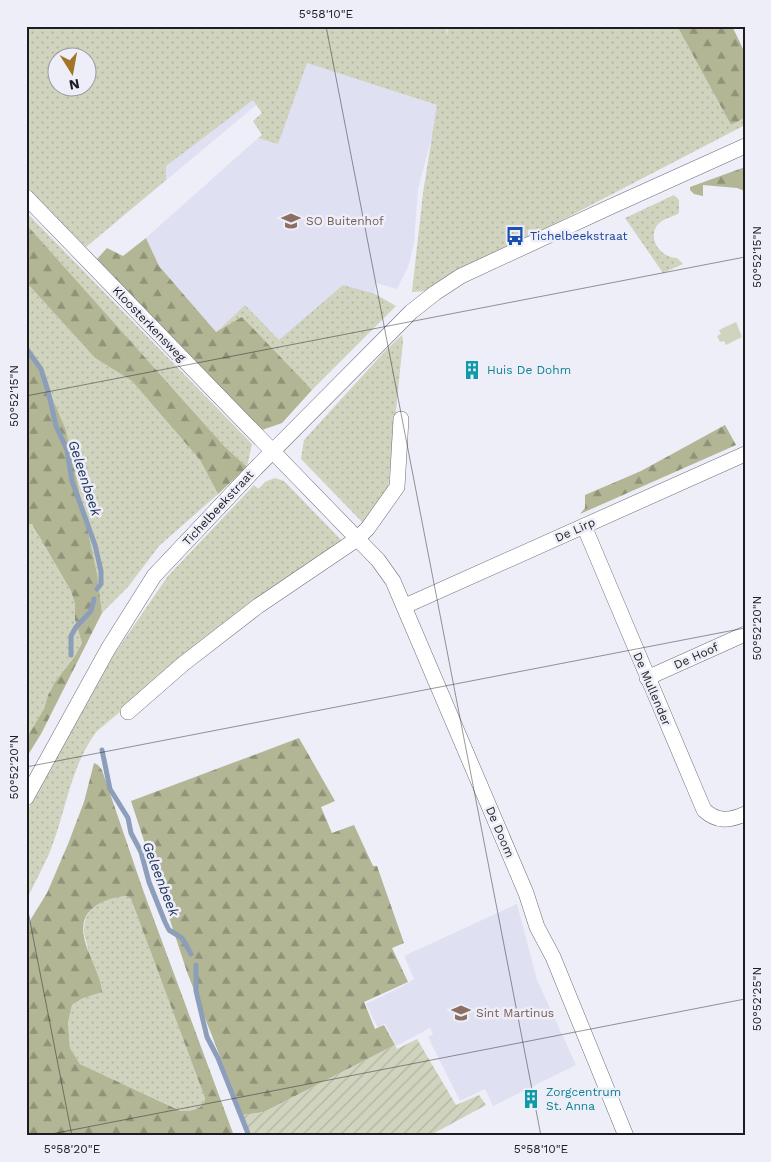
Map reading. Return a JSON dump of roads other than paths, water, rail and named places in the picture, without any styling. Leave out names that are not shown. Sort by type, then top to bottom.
[{"type":"street","name":"Tichelbeekstraat","points":[[26,798],[108,649],[154,576],[273,450],[392,330],[417,308],[461,276],[610,206],[745,146]]},
{"type":"street","name":"Kloosterkensweg","points":[[26,197],[273,450]]},
{"type":"street","points":[[128,712],[183,664],[258,606],[357,539],[368,528],[397,487],[402,419]]},
{"type":"street","name":"De Doom","points":[[273,450],[378,560],[393,581],[526,893],[537,927],[553,957],[626,1136]]},
{"type":"street","name":"De Lirp","points":[[405,606],[745,454]]},
{"type":"street","name":"De Mullender","points":[[584,526],[704,810],[717,819],[725,820],[734,819],[745,814]]},
{"type":"street","name":"De Hoof","points":[[647,678],[745,634]]},
{"type":"waterway","name":"Geleenbeek","points":[[26,348],[41,369],[56,426],[67,450],[72,481],[95,545],[101,571],[101,584],[97,589]]},
{"type":"waterway","name":"Geleenbeek","points":[[71,655],[71,636],[76,627],[91,611],[94,599]]},
{"type":"waterway","name":"Geleenbeek","points":[[102,750],[110,789],[128,818],[131,833],[141,852],[149,882],[165,922],[169,930],[182,938],[191,954]]},
{"type":"waterway","name":"Geleenbeek","points":[[196,965],[196,991],[207,1037],[218,1058],[249,1136]]},
{"type":"place","name":"SO Buitenhof","points":[[291,221]]},
{"type":"place","name":"Tichelbeekstraat","points":[[515,236]]},
{"type":"place","name":"Huis De Dohm","points":[[472,370]]},
{"type":"place","name":"Sint Martinus","points":[[461,1013]]},
{"type":"place","name":"Zorgcentrum St. Anna","points":[[531,1099]]}]
